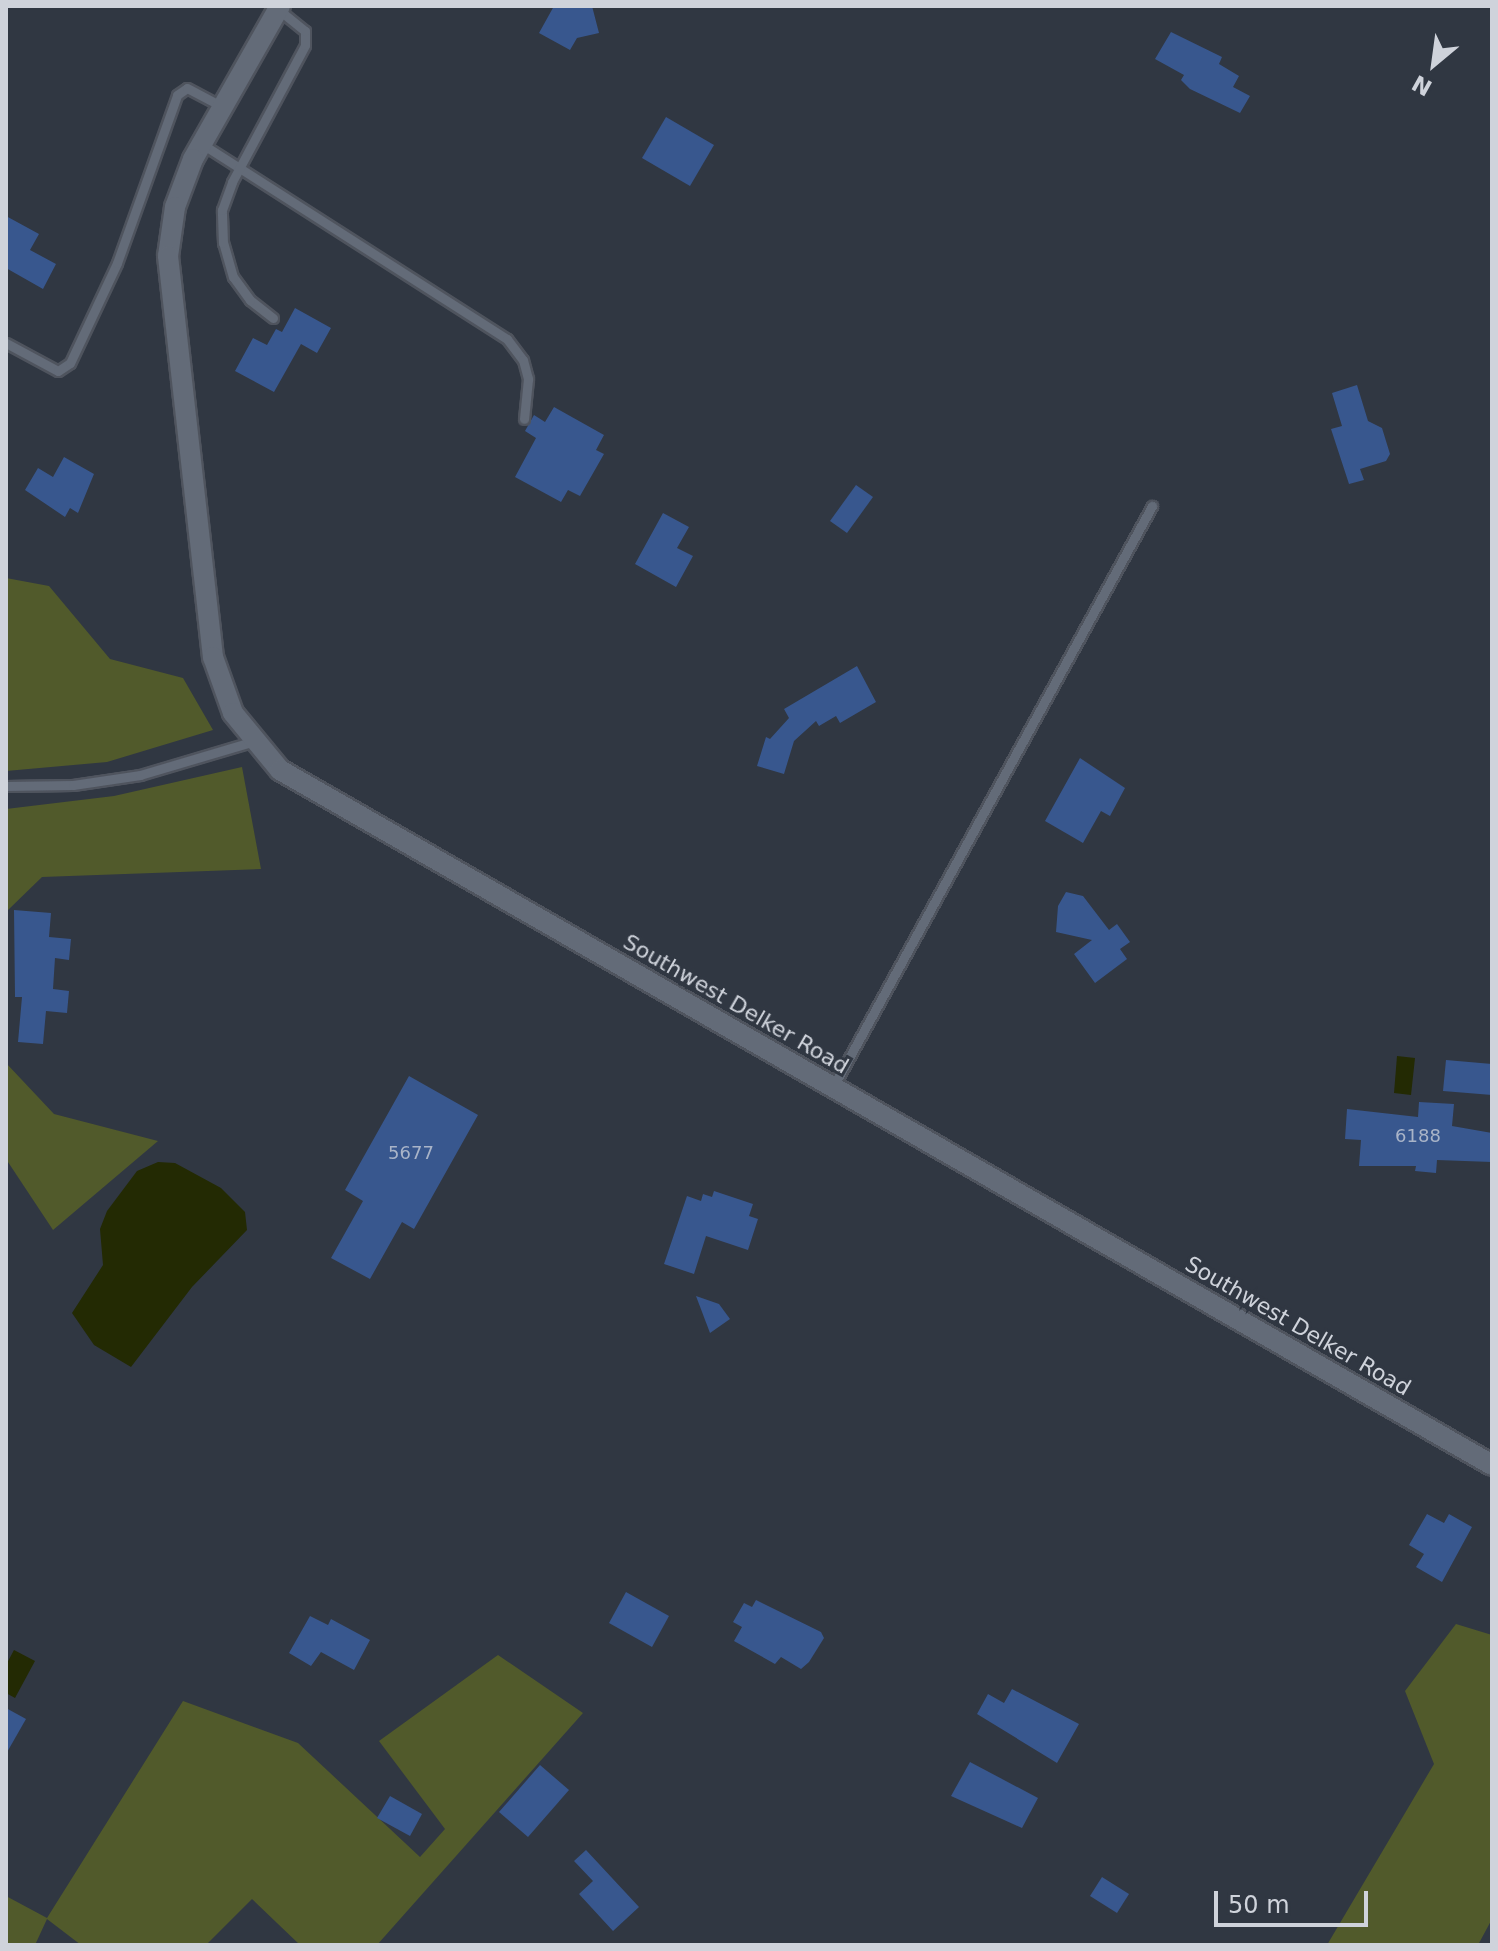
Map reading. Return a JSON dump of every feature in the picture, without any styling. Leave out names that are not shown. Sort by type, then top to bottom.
[{"type":"street","name":"Southwest Delker Road","points":[[279,8],[201,144],[175,207],[168,256],[213,657],[233,713],[255,741],[280,770],[1492,1465]]},
{"type":"lane","points":[[273,318],[250,300],[233,277],[223,243],[222,210],[239,168],[305,45],[305,31],[279,8]]},
{"type":"lane","points":[[6,343],[58,371],[70,363],[117,263],[177,95],[187,88],[223,107]]},
{"type":"lane","points":[[201,144],[507,339],[523,360],[528,379],[524,419]]},
{"type":"lane","points":[[833,1087],[1152,506]]},
{"type":"lane","points":[[6,786],[73,785],[140,775],[255,741]]},
{"type":"shaded area","points":[[6,578],[49,586],[110,659],[183,678],[213,730],[107,762],[6,771]]},
{"type":"shaded area","points":[[242,767],[261,869],[42,877],[6,912],[6,809],[114,796]]},
{"type":"shaded area","points":[[1397,1056],[1415,1058],[1411,1095],[1394,1093]]},
{"type":"shaded area","points":[[6,1063],[54,1114],[158,1141],[53,1230],[6,1159]]},
{"type":"shaded area","points":[[158,1162],[175,1163],[221,1188],[245,1212],[247,1230],[192,1287],[131,1367],[94,1345],[72,1313],[103,1265],[100,1229],[107,1211],[137,1171]]},
{"type":"shaded area","points":[[1456,1624],[1492,1635],[1492,1919],[1478,1945],[1327,1945],[1434,1764],[1405,1691]]},
{"type":"shaded area","points":[[14,1650],[35,1661],[15,1698],[6,1693],[6,1665]]},
{"type":"shaded area","points":[[498,1655],[583,1713],[377,1945],[300,1945],[252,1899],[206,1945],[81,1945],[47,1919],[35,1945],[6,1945],[6,1896],[47,1918],[183,1701],[298,1743],[420,1857],[445,1829],[379,1741]]},
{"type":"building","points":[[554,6],[592,6],[599,33],[577,38],[570,50],[539,33]]},
{"type":"building","points":[[1171,32],[1222,57],[1219,64],[1239,76],[1233,87],[1250,96],[1240,113],[1190,89],[1181,80],[1184,75],[1155,59]]},
{"type":"building","points":[[666,117],[714,145],[690,186],[642,158]]},
{"type":"building","points":[[6,216],[39,234],[30,250],[56,264],[43,289],[6,268]]},
{"type":"building","points":[[295,308],[331,328],[317,353],[301,344],[274,392],[235,371],[253,338],[267,345],[276,329],[282,332]]},
{"type":"building","points":[[1357,385],[1368,421],[1382,428],[1390,454],[1386,461],[1360,469],[1364,480],[1349,484],[1331,429],[1342,426],[1332,393]]},
{"type":"building","points":[[554,407],[604,435],[596,450],[604,454],[580,496],[568,490],[561,502],[515,477],[536,438],[525,431],[534,415],[545,422]]},
{"type":"building","points":[[64,457],[94,474],[78,513],[70,508],[65,517],[25,490],[38,468],[53,477]]},
{"type":"building","points":[[856,485],[873,497],[847,533],[830,521]]},
{"type":"building","points":[[663,513],[689,527],[677,548],[693,556],[676,587],[635,564]]},
{"type":"building","points":[[857,666],[876,702],[840,723],[836,716],[819,726],[816,721],[794,741],[784,774],[757,766],[766,737],[770,739],[789,718],[784,709]]},
{"type":"building","points":[[1080,758],[1125,788],[1110,816],[1101,811],[1083,843],[1045,821]]},
{"type":"building","points":[[1066,892],[1083,896],[1109,930],[1117,924],[1130,942],[1120,949],[1127,959],[1095,983],[1074,954],[1092,940],[1056,932],[1058,906]]},
{"type":"building","points":[[14,910],[51,913],[49,937],[71,939],[69,960],[55,958],[53,989],[69,991],[67,1013],[46,1011],[43,1044],[18,1042],[22,997],[15,997]]},
{"type":"building","points":[[1446,1060],[1492,1064],[1492,1095],[1443,1091]]},
{"type":"building","points":[[409,1076],[478,1115],[414,1229],[402,1222],[370,1279],[331,1258],[363,1201],[345,1190]]},
{"type":"building","points":[[1419,1102],[1454,1104],[1452,1126],[1492,1133],[1492,1162],[1437,1160],[1436,1173],[1415,1171],[1416,1166],[1359,1166],[1361,1140],[1345,1139],[1347,1109],[1418,1117]]},
{"type":"building","points":[[714,1191],[753,1204],[749,1216],[758,1219],[748,1250],[706,1236],[694,1274],[664,1264],[687,1196],[701,1201],[703,1194],[712,1197]]},
{"type":"building","points":[[696,1296],[719,1304],[730,1319],[710,1333]]},
{"type":"building","points":[[1427,1514],[1444,1523],[1449,1514],[1472,1527],[1442,1582],[1416,1567],[1424,1554],[1409,1545]]},
{"type":"building","points":[[626,1592],[669,1616],[652,1647],[609,1623]]},
{"type":"building","points":[[756,1600],[821,1632],[824,1638],[801,1669],[781,1657],[775,1664],[734,1641],[742,1627],[733,1622],[744,1603],[752,1607]]},
{"type":"building","points":[[310,1616],[328,1625],[331,1619],[370,1640],[354,1670],[321,1652],[311,1666],[289,1653]]},
{"type":"building","points":[[1012,1689],[1079,1724],[1057,1763],[977,1714],[988,1694],[1004,1703]]},
{"type":"building","points":[[6,1708],[26,1719],[6,1754]]},
{"type":"building","points":[[970,1762],[1038,1798],[1022,1828],[951,1796]]},
{"type":"building","points":[[540,1765],[569,1790],[528,1837],[499,1812]]},
{"type":"building","points":[[390,1796],[422,1814],[410,1836],[377,1818]]},
{"type":"building","points":[[586,1850],[639,1907],[613,1931],[579,1894],[593,1881],[574,1861]]},
{"type":"building","points":[[1102,1877],[1129,1894],[1117,1913],[1090,1896]]}]
